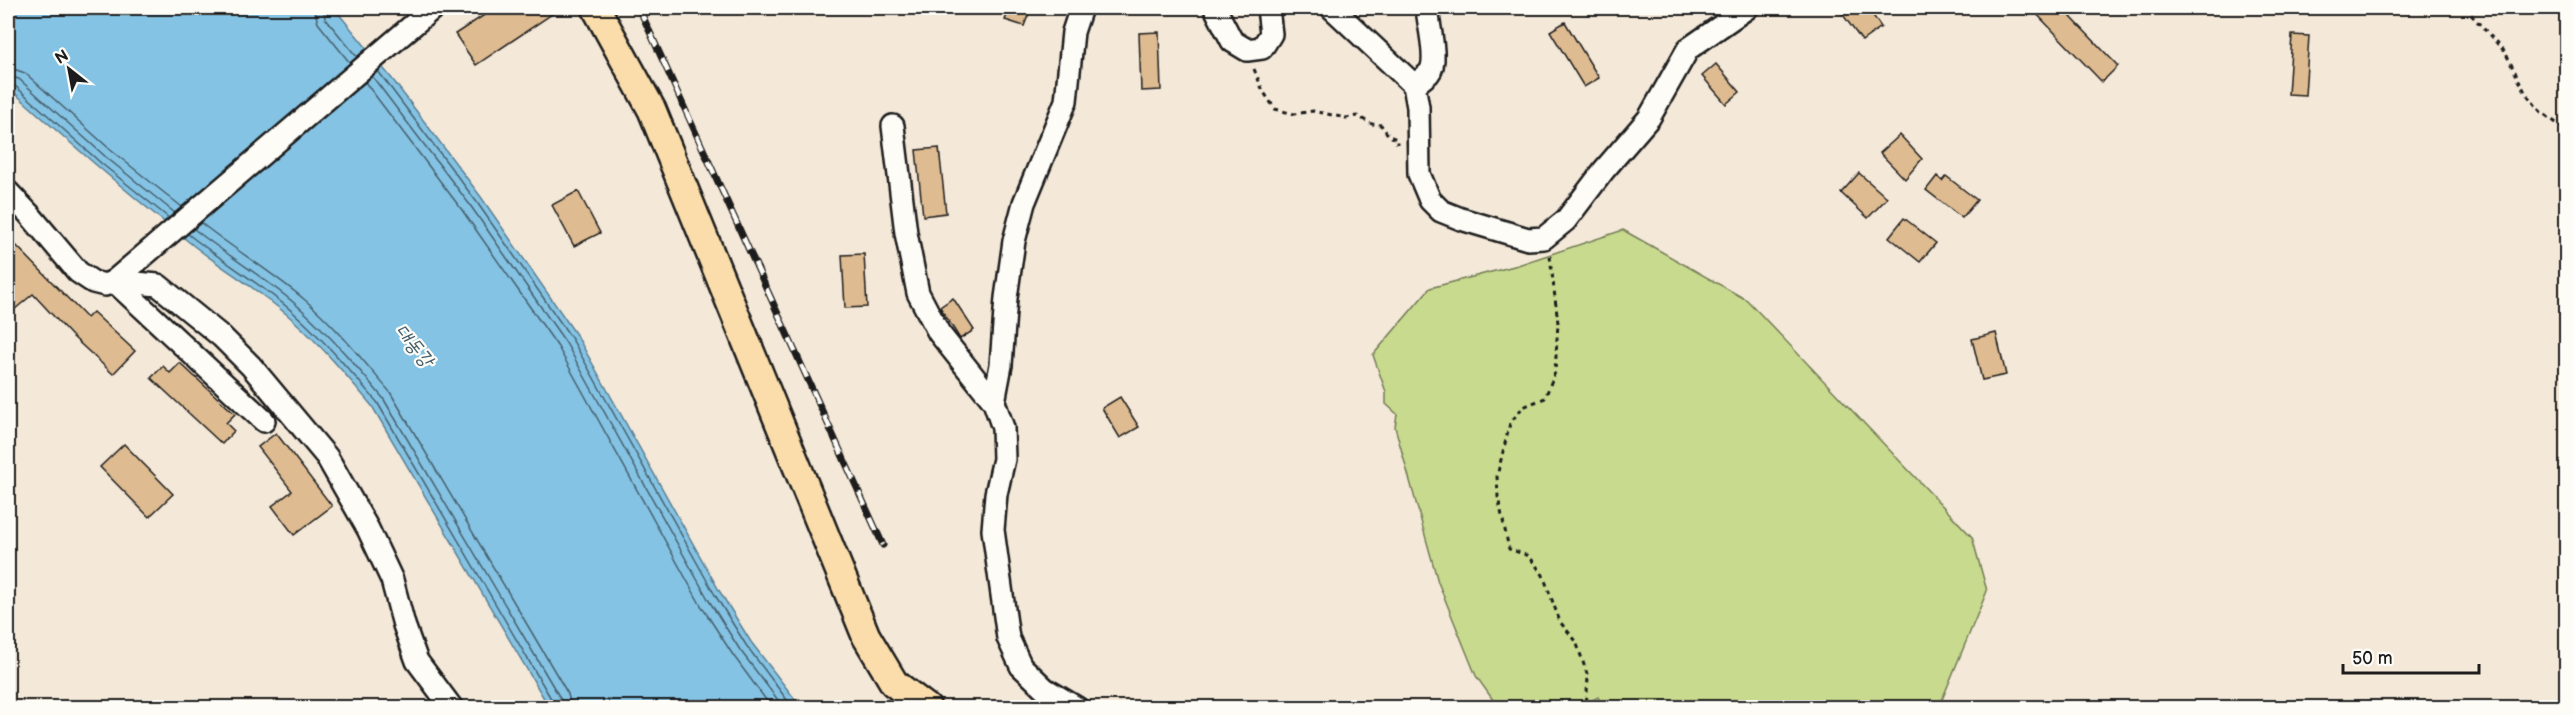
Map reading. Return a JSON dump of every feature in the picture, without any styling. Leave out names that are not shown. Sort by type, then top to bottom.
[{"type":"main road","points":[[597,8],[652,110],[866,636],[894,683],[927,708]]},
{"type":"street","points":[[8,192],[30,214],[78,272],[93,282],[105,285],[118,277],[433,8]]},
{"type":"street","points":[[994,402],[1001,365],[1006,298],[1014,241],[1024,203],[1066,102],[1073,32],[1081,8]]},
{"type":"street","points":[[1215,8],[1232,41],[1247,50],[1263,48],[1271,34],[1268,8]]},
{"type":"street","points":[[1332,8],[1414,85],[1418,107],[1419,174],[1430,200],[1441,211],[1461,219],[1528,239],[1544,238],[1566,220],[1604,170],[1649,118],[1688,49],[1747,8]]},
{"type":"street","points":[[1414,85],[1431,71],[1435,57],[1428,27],[1427,8]]},
{"type":"street","points":[[893,126],[906,233],[918,293],[939,333],[994,402],[1003,428],[1004,459],[996,494],[993,530],[1008,638],[1021,666],[1045,689],[1077,708]]},
{"type":"street","points":[[118,277],[264,421]]},
{"type":"street","points":[[118,277],[158,285],[222,337],[258,374],[327,457],[368,529],[392,580],[404,625],[417,661],[452,708]]},
{"type":"path","points":[[2465,8],[2505,52],[2525,92],[2540,111],[2565,127]]},
{"type":"path","points":[[1247,50],[1263,91],[1275,109],[1294,114],[1313,111],[1346,118],[1357,116],[1372,124],[1381,125],[1389,136],[1397,140],[1398,147]]},
{"type":"path","points":[[1544,238],[1550,257],[1557,314],[1555,372],[1545,398],[1523,407],[1510,423],[1497,476],[1498,497],[1509,549],[1529,556],[1543,575],[1560,622],[1576,641],[1588,677],[1586,708]]},
{"type":"green space","points":[[1623,230],[1747,300],[1972,537],[1987,591],[1939,707],[1603,708],[1598,697],[1580,707],[1498,707],[1476,676],[1438,582],[1395,427],[1397,414],[1386,404],[1386,392],[1373,355],[1430,288],[1518,265]]},
{"type":"water","name":"대동강","points":[[8,8],[334,8],[393,80],[481,197],[577,336],[720,592],[751,642],[801,707],[549,707],[372,406],[343,372],[280,308],[166,223],[8,87]]},
{"type":"building","points":[[495,8],[561,8],[476,65],[455,34]]},
{"type":"building","points":[[1010,8],[1031,8],[1024,26],[1005,20]]},
{"type":"building","points":[[1838,8],[1868,8],[1881,27],[1862,41]]},
{"type":"building","points":[[2031,8],[2064,8],[2118,66],[2102,82]]},
{"type":"building","points":[[1565,22],[1599,78],[1584,87],[1550,31]]},
{"type":"building","points":[[1159,32],[1161,90],[1141,91],[1139,33]]},
{"type":"building","points":[[2292,35],[2309,36],[2305,95],[2288,94]]},
{"type":"building","points":[[1716,64],[1740,92],[1726,104],[1702,76]]},
{"type":"building","points":[[1900,135],[1922,159],[1905,179],[1880,153]]},
{"type":"building","points":[[939,148],[946,213],[923,216],[916,150]]},
{"type":"building","points":[[1859,173],[1887,198],[1868,218],[1841,193]]},
{"type":"building","points":[[1937,176],[1942,181],[1946,176],[1977,200],[1962,218],[1926,190]]},
{"type":"building","points":[[578,191],[600,233],[574,246],[552,205]]},
{"type":"building","points":[[1904,218],[1936,243],[1920,262],[1889,237]]},
{"type":"building","points":[[8,237],[87,318],[93,312],[135,351],[113,374],[71,335],[33,294],[8,315]]},
{"type":"building","points":[[864,254],[867,307],[845,308],[842,255]]},
{"type":"building","points":[[953,298],[974,330],[960,339],[940,307]]},
{"type":"building","points":[[1996,333],[2006,375],[1982,380],[1972,339]]},
{"type":"building","points":[[180,363],[235,414],[226,423],[234,431],[222,444],[151,378],[163,366],[170,373]]},
{"type":"building","points":[[1120,397],[1139,427],[1120,438],[1102,408]]},
{"type":"building","points":[[276,433],[332,506],[294,535],[272,506],[292,491],[258,447]]},
{"type":"building","points":[[124,444],[173,494],[149,517],[100,467]]},
{"type":"railway","points":[[639,8],[883,545]]}]
